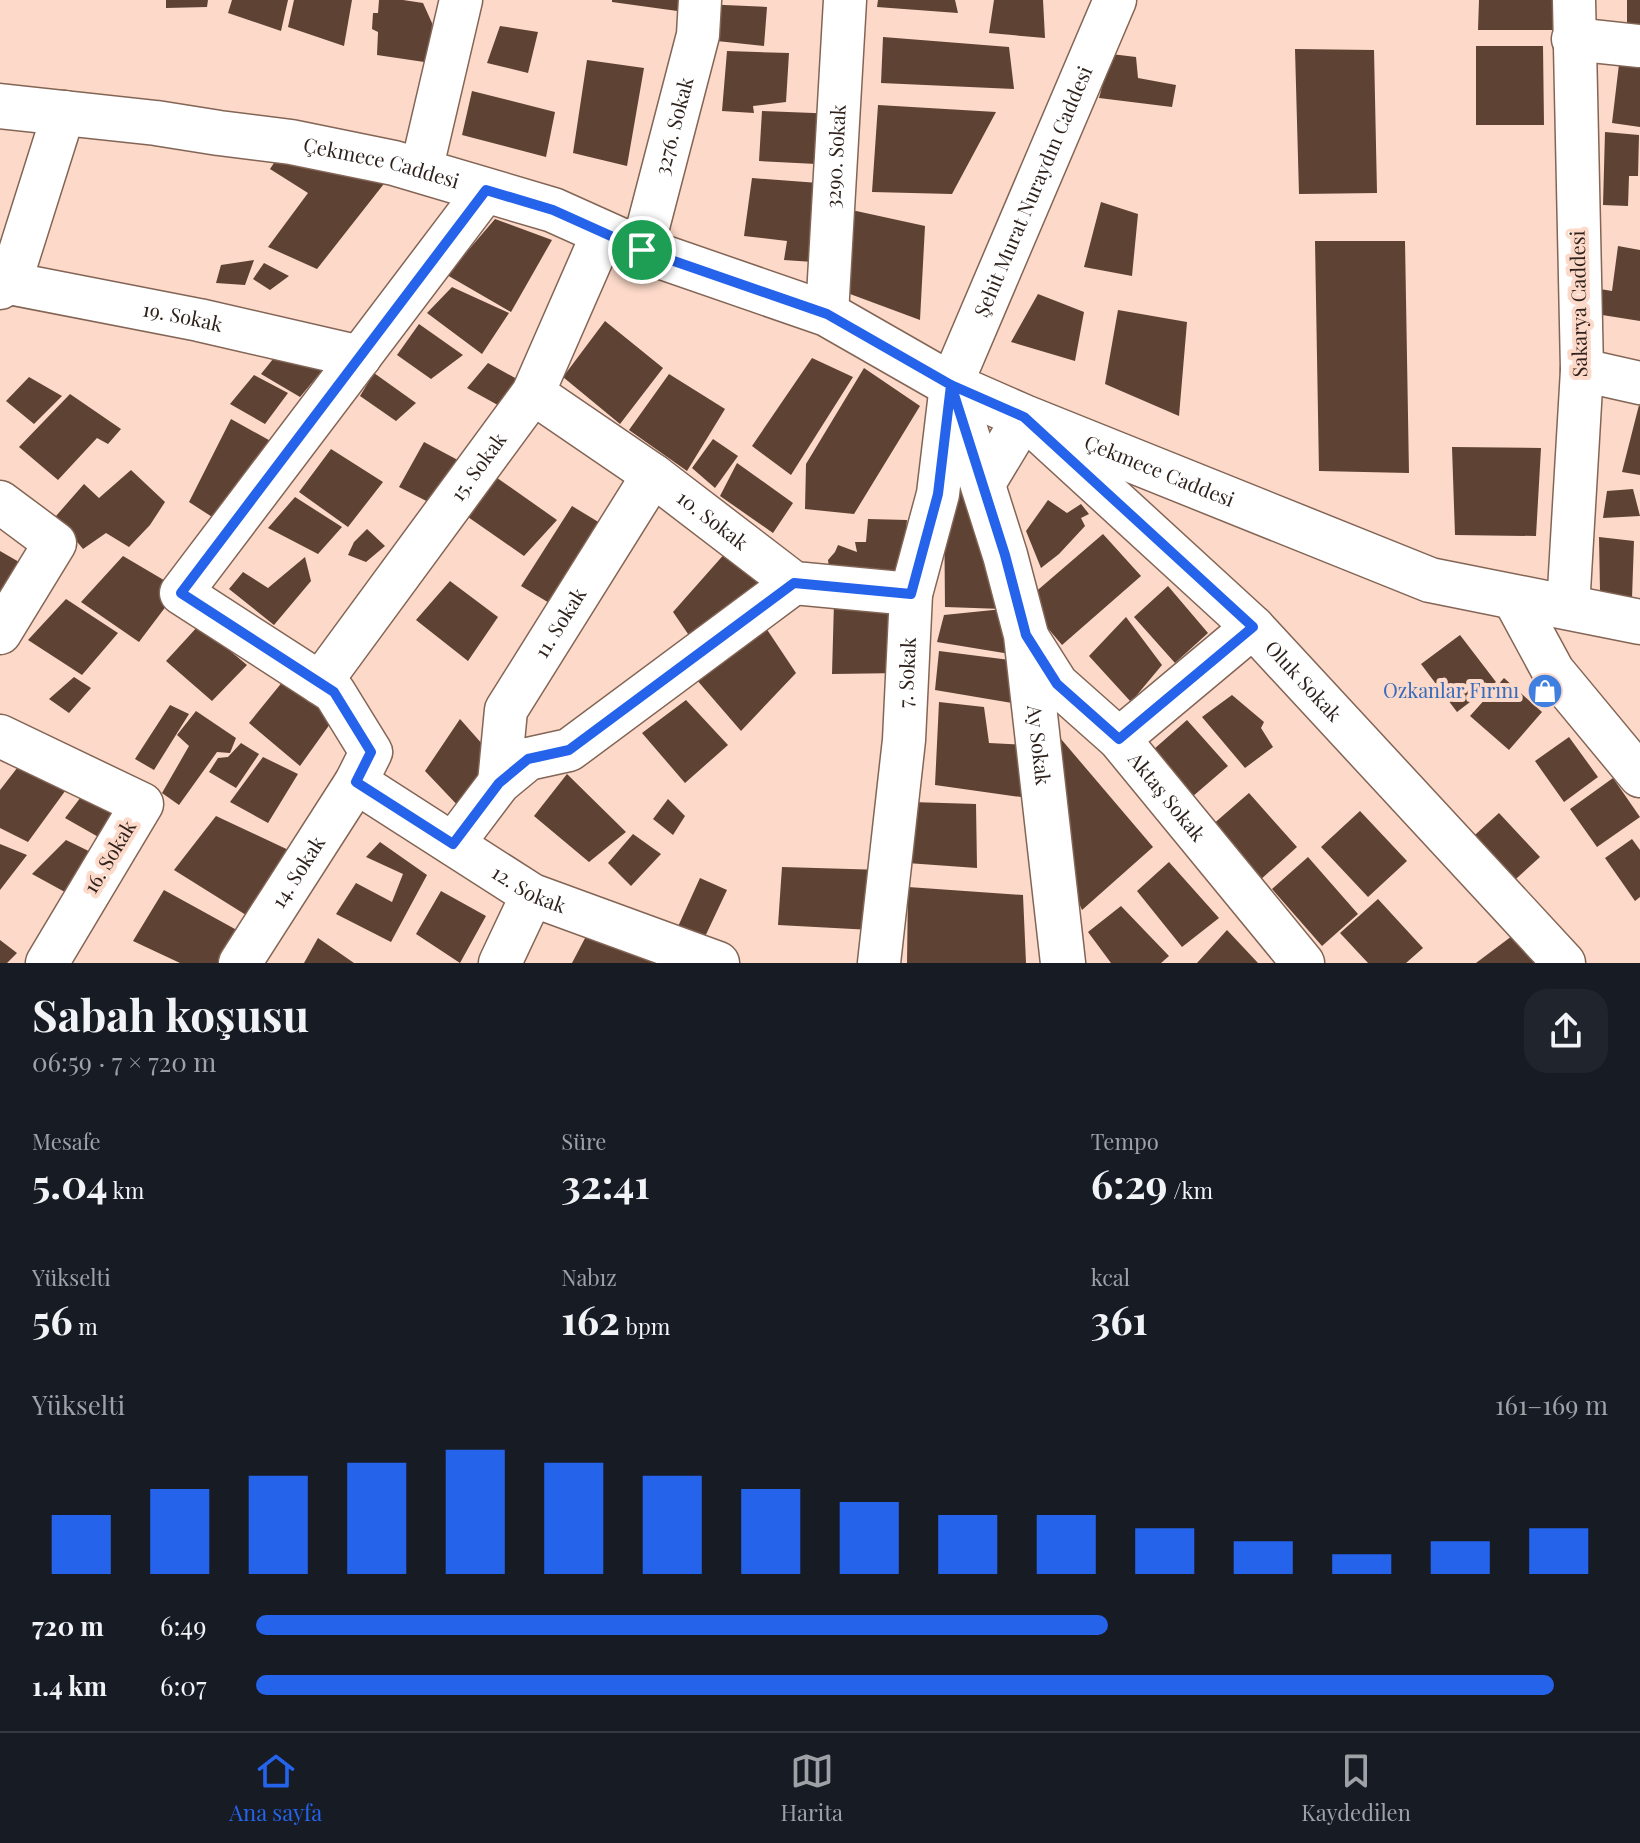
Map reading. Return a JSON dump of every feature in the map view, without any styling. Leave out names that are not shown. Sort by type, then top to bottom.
[{"type":"main road","name":"Çekmece Caddesi","points":[[0,106],[291,142],[394,163],[553,210],[642,250],[827,314],[951,385],[1430,580],[1640,622]]},
{"type":"main road","name":"Ay Sokak","points":[[951,385],[1005,555],[1026,635],[1063,963]]},
{"type":"street","points":[[421,171],[461,0]]},
{"type":"street","name":"3276. Sokak","points":[[642,250],[698,35],[700,0]]},
{"type":"street","name":"3290. Sokak","points":[[827,314],[845,0]]},
{"type":"street","name":"Şehit Murat Nuraydın Caddesi","points":[[951,385],[1115,0]]},
{"type":"street","points":[[1574,20],[1640,46]]},
{"type":"street","name":"Sakarya Caddesi","points":[[1568,608],[1582,370],[1574,20]]},
{"type":"street","points":[[2,285],[16,264],[64,112]]},
{"type":"street","points":[[320,683],[181,593],[486,190]]},
{"type":"street","name":"15. Sokak","points":[[320,683],[533,393],[603,233]]},
{"type":"street","name":"19. Sokak","points":[[2,285],[199,320],[360,357]]},
{"type":"street","points":[[1582,370],[1640,383]]},
{"type":"street","name":"7. Sokak","points":[[879,963],[904,740],[911,594],[938,494],[951,385]]},
{"type":"street","name":"10. Sokak","points":[[533,393],[653,475],[794,583]]},
{"type":"street","points":[[983,485],[1024,417]]},
{"type":"street","name":"Oluk Sokak","points":[[1024,417],[1253,627],[1564,963]]},
{"type":"street","name":"11. Sokak","points":[[499,783],[506,710],[653,475]]},
{"type":"street","points":[[0,502],[55,543],[0,633]]},
{"type":"street","points":[[453,844],[499,783],[528,759],[569,750],[794,583],[911,594]]},
{"type":"street","points":[[1513,597],[1553,671],[1640,776]]},
{"type":"street","points":[[1119,739],[1253,627]]},
{"type":"street","name":"Aktaş Sokak","points":[[1026,635],[1057,684],[1119,739],[1303,963]]},
{"type":"street","name":"14. Sokak","points":[[240,963],[356,782],[371,752],[334,692],[320,683]]},
{"type":"street","name":"16. Sokak","points":[[0,736],[142,804],[47,963]]},
{"type":"street","name":"12. Sokak","points":[[356,782],[532,895],[718,963]]},
{"type":"street","points":[[500,963],[532,895]]},
{"type":"building","points":[[166,0],[208,0],[207,7],[166,8]]},
{"type":"building","points":[[232,0],[288,0],[281,31],[228,13]]},
{"type":"building","points":[[294,0],[352,0],[344,46],[288,27]]},
{"type":"building","points":[[379,0],[423,3],[432,23],[431,63],[377,55],[378,32],[372,29],[373,13],[378,13]]},
{"type":"building","points":[[693,0],[692,13],[612,2]]},
{"type":"building","points":[[878,0],[955,0],[958,13],[877,7]]},
{"type":"building","points":[[994,0],[1043,0],[1045,38],[989,33]]},
{"type":"building","points":[[1479,0],[1555,0],[1555,30],[1478,30]]},
{"type":"building","points":[[1627,0],[1640,0],[1640,32],[1627,32]]},
{"type":"building","points":[[702,4],[767,7],[764,46],[698,39]]},
{"type":"building","points":[[500,26],[538,32],[528,73],[487,63]]},
{"type":"building","points":[[883,37],[1009,47],[1014,89],[881,83]]},
{"type":"building","points":[[1476,46],[1543,46],[1544,125],[1476,125]]},
{"type":"building","points":[[1295,49],[1374,50],[1377,193],[1299,194]]},
{"type":"building","points":[[727,51],[789,53],[786,102],[753,106],[754,113],[722,111]]},
{"type":"building","points":[[1111,54],[1136,57],[1138,78],[1176,85],[1172,107],[1099,98]]},
{"type":"building","points":[[587,60],[644,68],[627,166],[573,153]]},
{"type":"building","points":[[1619,64],[1640,67],[1640,127],[1612,123]]},
{"type":"building","points":[[472,91],[555,112],[546,157],[462,135]]},
{"type":"building","points":[[878,105],[996,112],[952,194],[872,192]]},
{"type":"building","points":[[762,111],[839,114],[836,165],[759,161]]},
{"type":"building","points":[[1605,132],[1639,135],[1638,176],[1629,176],[1628,206],[1603,205]]},
{"type":"building","points":[[278,157],[394,171],[317,269],[268,247],[308,193],[270,169]]},
{"type":"building","points":[[752,178],[832,184],[828,263],[784,260],[787,241],[744,236]]},
{"type":"building","points":[[1101,202],[1138,214],[1132,276],[1084,267]]},
{"type":"building","points":[[847,209],[925,226],[920,320],[842,291]]},
{"type":"building","points":[[495,219],[552,240],[511,312],[447,275]]},
{"type":"building","points":[[1315,241],[1405,241],[1409,473],[1319,471]]},
{"type":"building","points":[[1618,246],[1640,250],[1640,321],[1596,314],[1600,289],[1612,291]]},
{"type":"building","points":[[254,260],[245,285],[216,283],[221,265]]},
{"type":"building","points":[[264,263],[289,276],[270,290],[253,279]]},
{"type":"building","points":[[452,287],[509,313],[482,354],[427,313]]},
{"type":"building","points":[[1038,294],[1084,312],[1075,361],[1011,342]]},
{"type":"building","points":[[1118,310],[1187,322],[1179,416],[1105,384]]},
{"type":"building","points":[[605,321],[663,368],[620,424],[563,377]]},
{"type":"building","points":[[419,324],[463,355],[431,379],[397,355]]},
{"type":"building","points":[[285,344],[325,367],[300,397],[261,374]]},
{"type":"building","points":[[812,358],[853,377],[791,475],[752,446]]},
{"type":"building","points":[[488,363],[524,383],[505,409],[467,388]]},
{"type":"building","points":[[864,368],[920,406],[854,514],[805,509],[806,464]]},
{"type":"building","points":[[374,373],[416,403],[396,421],[360,396]]},
{"type":"building","points":[[669,374],[725,409],[687,471],[629,430]]},
{"type":"building","points":[[254,375],[288,393],[265,424],[230,404]]},
{"type":"building","points":[[29,377],[62,396],[34,424],[6,401]]},
{"type":"building","points":[[70,394],[121,429],[108,444],[97,438],[58,480],[19,447]]},
{"type":"building","points":[[1640,406],[1640,475],[1622,472]]},
{"type":"building","points":[[231,419],[276,444],[223,524],[189,502]]},
{"type":"building","points":[[713,439],[738,456],[715,488],[692,468]]},
{"type":"building","points":[[424,442],[469,466],[446,511],[399,487]]},
{"type":"building","points":[[1452,447],[1541,448],[1536,536],[1455,535]]},
{"type":"building","points":[[331,449],[383,482],[348,527],[299,492]]},
{"type":"building","points":[[737,463],[793,503],[773,533],[720,496]]},
{"type":"building","points":[[131,470],[165,502],[150,525],[129,547],[106,533],[83,549],[56,516],[84,484],[99,498]]},
{"type":"building","points":[[493,475],[557,520],[524,556],[468,517]]},
{"type":"building","points":[[965,489],[1003,609],[945,607],[944,491]]},
{"type":"building","points":[[1633,489],[1640,516],[1603,518],[1607,491]]},
{"type":"building","points":[[295,497],[342,527],[318,554],[268,528]]},
{"type":"building","points":[[1048,500],[1067,513],[1081,504],[1089,514],[1081,518],[1085,526],[1041,568],[1026,531]]},
{"type":"building","points":[[572,506],[605,526],[551,604],[521,586]]},
{"type":"building","points":[[868,519],[907,520],[902,577],[830,574],[828,560],[838,545],[857,552],[855,542],[866,542]]},
{"type":"building","points":[[367,529],[385,546],[366,562],[348,555],[354,542]]},
{"type":"building","points":[[1103,534],[1141,576],[1062,645],[1025,601]]},
{"type":"building","points":[[1599,537],[1634,541],[1632,598],[1600,591]]},
{"type":"building","points":[[0,551],[26,566],[0,600]]},
{"type":"building","points":[[727,551],[773,596],[699,650],[673,612]]},
{"type":"building","points":[[123,556],[179,589],[139,642],[81,602]]},
{"type":"building","points":[[305,557],[311,581],[274,625],[229,589],[243,572],[268,588]]},
{"type":"building","points":[[450,581],[498,617],[468,661],[416,620]]},
{"type":"building","points":[[1168,586],[1208,633],[1175,663],[1134,617]]},
{"type":"building","points":[[66,599],[118,633],[82,675],[28,640]]},
{"type":"building","points":[[834,602],[899,607],[901,673],[832,674]]},
{"type":"building","points":[[1003,609],[1010,654],[937,642],[944,615]]},
{"type":"building","points":[[1126,617],[1162,665],[1131,702],[1089,656]]},
{"type":"building","points":[[762,622],[796,673],[741,731],[696,679]]},
{"type":"building","points":[[199,625],[247,665],[212,701],[166,661]]},
{"type":"building","points":[[1460,635],[1496,682],[1457,712],[1421,664]]},
{"type":"building","points":[[939,651],[1010,660],[1012,703],[935,690]]},
{"type":"building","points":[[288,675],[335,717],[300,766],[249,723]]},
{"type":"building","points":[[74,677],[91,688],[69,713],[49,699]]},
{"type":"building","points":[[1504,678],[1542,712],[1509,750],[1470,716]]},
{"type":"building","points":[[1232,695],[1264,722],[1261,728],[1273,747],[1245,768],[1202,717]]},
{"type":"building","points":[[686,700],[728,745],[685,783],[642,733]]},
{"type":"building","points":[[939,702],[984,707],[989,743],[1029,745],[1042,800],[935,785]]},
{"type":"building","points":[[170,705],[189,714],[154,770],[135,759]]},
{"type":"building","points":[[196,711],[236,738],[230,753],[217,752],[179,805],[162,793],[189,746],[177,735]]},
{"type":"building","points":[[460,719],[499,763],[463,811],[425,771]]},
{"type":"building","points":[[1187,720],[1228,766],[1185,803],[1145,757]]},
{"type":"building","points":[[1569,737],[1598,777],[1564,802],[1535,761]]},
{"type":"building","points":[[1061,739],[1153,847],[1082,910],[1070,883],[1046,755]]},
{"type":"building","points":[[241,743],[259,754],[236,788],[209,772],[218,758],[228,757]]},
{"type":"building","points":[[28,754],[76,776],[28,842],[0,828],[0,790]]},
{"type":"building","points":[[263,757],[298,774],[268,823],[230,802]]},
{"type":"building","points":[[567,774],[626,832],[589,862],[534,816]]},
{"type":"building","points":[[1613,778],[1640,817],[1597,847],[1570,809]]},
{"type":"building","points":[[93,781],[142,804],[116,847],[65,818]]},
{"type":"building","points":[[1249,793],[1297,847],[1259,881],[1211,826]]},
{"type":"building","points":[[668,799],[685,816],[673,835],[653,819]]},
{"type":"building","points":[[911,802],[976,804],[977,868],[907,863]]},
{"type":"building","points":[[1360,811],[1407,861],[1368,897],[1321,847]]},
{"type":"building","points":[[1499,813],[1540,857],[1506,888],[1465,844]]},
{"type":"building","points":[[216,816],[297,854],[254,920],[174,870]]},
{"type":"building","points":[[633,834],[661,854],[631,886],[608,863]]},
{"type":"building","points":[[1632,839],[1640,850],[1640,897],[1635,901],[1605,858]]},
{"type":"building","points":[[66,840],[101,857],[74,897],[32,874]]},
{"type":"building","points":[[380,842],[427,875],[391,942],[336,914],[356,883],[392,902],[403,874],[366,857]]},
{"type":"building","points":[[0,844],[27,855],[0,890]]},
{"type":"building","points":[[1308,857],[1358,914],[1322,946],[1272,889]]},
{"type":"building","points":[[1169,862],[1219,918],[1182,947],[1137,891]]},
{"type":"building","points":[[782,867],[884,870],[872,930],[778,925]]},
{"type":"building","points":[[700,878],[727,890],[702,943],[676,931]]},
{"type":"building","points":[[908,887],[1023,895],[1026,963],[907,963]]},
{"type":"building","points":[[164,890],[244,934],[229,963],[180,963],[133,941]]},
{"type":"building","points":[[441,891],[486,916],[460,963],[416,934]]},
{"type":"building","points":[[1378,899],[1423,948],[1406,963],[1368,963],[1340,933]]},
{"type":"building","points":[[1121,906],[1169,956],[1161,963],[1111,963],[1088,932]]},
{"type":"building","points":[[594,921],[664,946],[654,963],[572,963]]},
{"type":"building","points":[[1227,930],[1258,963],[1197,963]]},
{"type":"building","points":[[1520,930],[1543,963],[1476,963]]},
{"type":"building","points":[[318,938],[354,963],[304,963]]},
{"type":"building","points":[[0,940],[17,953],[7,963],[0,963]]},
{"type":"place","name":"Ozkanlar Fırını","points":[[1545,691]]},
{"type":"route","points":[[642,250],[553,210],[486,190],[181,593],[334,692],[371,752],[356,782],[453,844],[499,783],[528,759],[569,750],[794,583],[911,594],[938,494],[951,385],[1005,555],[1026,635],[1057,684],[1119,739],[1253,627],[1024,417],[951,385],[827,314],[642,250]]}]
